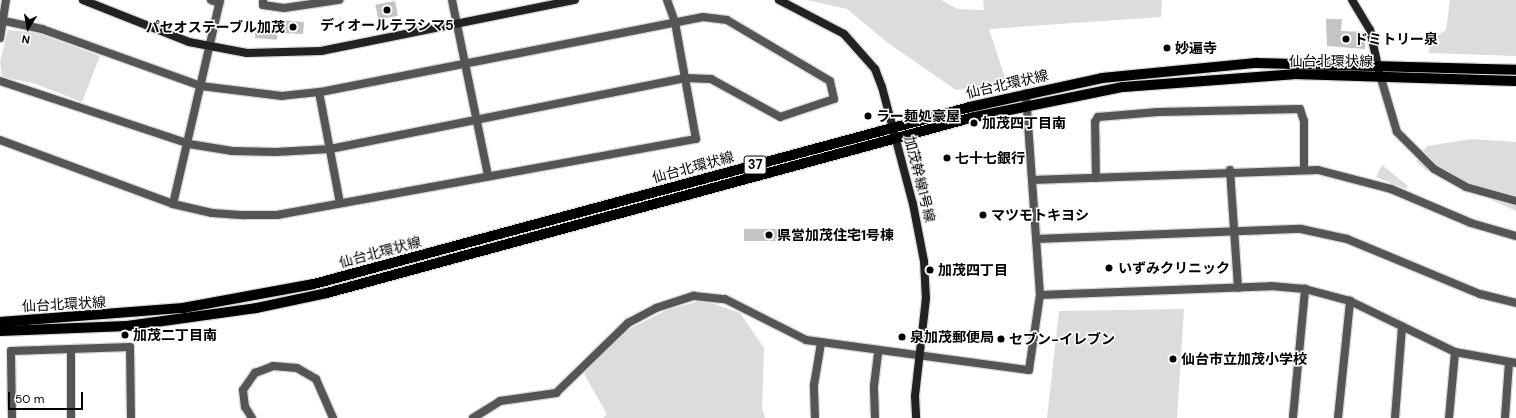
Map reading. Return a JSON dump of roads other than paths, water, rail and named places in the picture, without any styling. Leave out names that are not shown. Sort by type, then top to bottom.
[{"type":"main road","name":"仙台北環状線","points":[[0,322],[184,308],[314,284],[1026,93],[1102,78],[1212,66],[1377,64],[1516,70]]},
{"type":"main road","name":"仙台北環状線","points":[[0,331],[127,326],[256,308],[313,296],[1028,105],[1123,87],[1174,81],[1251,76],[1380,75],[1516,81]]},
{"type":"street","points":[[0,38],[4,21],[6,0]]},
{"type":"street","points":[[83,0],[208,47],[247,53],[321,51],[456,22],[575,0]]},
{"type":"street","points":[[263,0],[263,5],[284,8],[339,0]]},
{"type":"street","points":[[452,0],[488,176]]},
{"type":"street","points":[[0,140],[173,204],[212,213],[277,215],[488,176],[696,140],[675,22],[667,0]]},
{"type":"street","name":"加茂幹線1号線","points":[[779,0],[844,34],[863,52],[875,69],[897,140],[924,261],[926,298],[919,357],[916,418]]},
{"type":"street","points":[[1352,0],[1370,30],[1377,64],[1397,132],[1434,169],[1466,187],[1516,201]]},
{"type":"street","points":[[173,204],[189,144],[217,1]]},
{"type":"street","points":[[0,81],[189,144],[232,151],[330,149],[476,121],[684,78],[711,79],[780,117],[834,99],[830,81],[727,20],[703,17],[319,92],[282,96],[201,86],[42,29],[4,21]]},
{"type":"street","points":[[319,92],[340,203]]},
{"type":"street","points":[[473,418],[500,401],[556,393],[628,323],[656,308],[694,296],[725,299],[788,334],[821,343],[878,352],[1029,370],[1040,295],[1026,93]]},
{"type":"street","points":[[1096,178],[1095,122],[1098,117],[1158,112],[1300,109],[1304,121],[1304,169]]},
{"type":"street","points":[[1032,180],[1096,178],[1230,170],[1304,169],[1356,177],[1471,224],[1516,236]]},
{"type":"street","points":[[1230,170],[1238,288]]},
{"type":"street","points":[[1036,239],[1233,230],[1301,230],[1347,239],[1480,294],[1516,303]]},
{"type":"street","points":[[1040,295],[1238,288],[1305,289],[1350,301],[1455,352],[1513,362],[1505,418]]},
{"type":"street","points":[[1292,417],[1305,289]]},
{"type":"street","points":[[1338,418],[1350,301]]},
{"type":"street","points":[[1395,418],[1402,326]]},
{"type":"street","points":[[815,418],[814,385],[821,343]]},
{"type":"street","points":[[12,418],[11,351],[130,347],[131,418]]},
{"type":"street","points":[[71,349],[71,418]]},
{"type":"street","points":[[875,418],[874,386],[878,352]]},
{"type":"street","points":[[1449,418],[1455,352]]},
{"type":"street","points":[[252,418],[245,407],[243,390],[255,373],[273,366],[297,368],[316,379],[332,418]]},
{"type":"place","name":"ディオールテラシマ5","points":[[387,10]]},
{"type":"place","name":"パセオステーブル加茂","points":[[293,27]]},
{"type":"place","name":"ドミトリー泉","points":[[1346,39]]},
{"type":"place","name":"妙遍寺","points":[[1167,48]]},
{"type":"place","name":"ラー麺処豪屋","points":[[868,116]]},
{"type":"place","name":"加茂四丁目南","points":[[974,123]]},
{"type":"place","name":"七十七銀行","points":[[947,158]]},
{"type":"place","name":"マツモトキヨシ","points":[[983,215]]},
{"type":"place","name":"県営加茂住宅1号棟","points":[[769,235]]},
{"type":"place","name":"いずみクリニック","points":[[1109,268]]},
{"type":"place","name":"加茂四丁目","points":[[930,270]]},
{"type":"place","name":"加茂二丁目南","points":[[125,335]]},
{"type":"place","name":"泉加茂郵便局","points":[[902,337]]},
{"type":"place","name":"セブン-イレブン","points":[[1001,339]]},
{"type":"place","name":"仙台市立加茂小学校","points":[[1173,359]]}]
